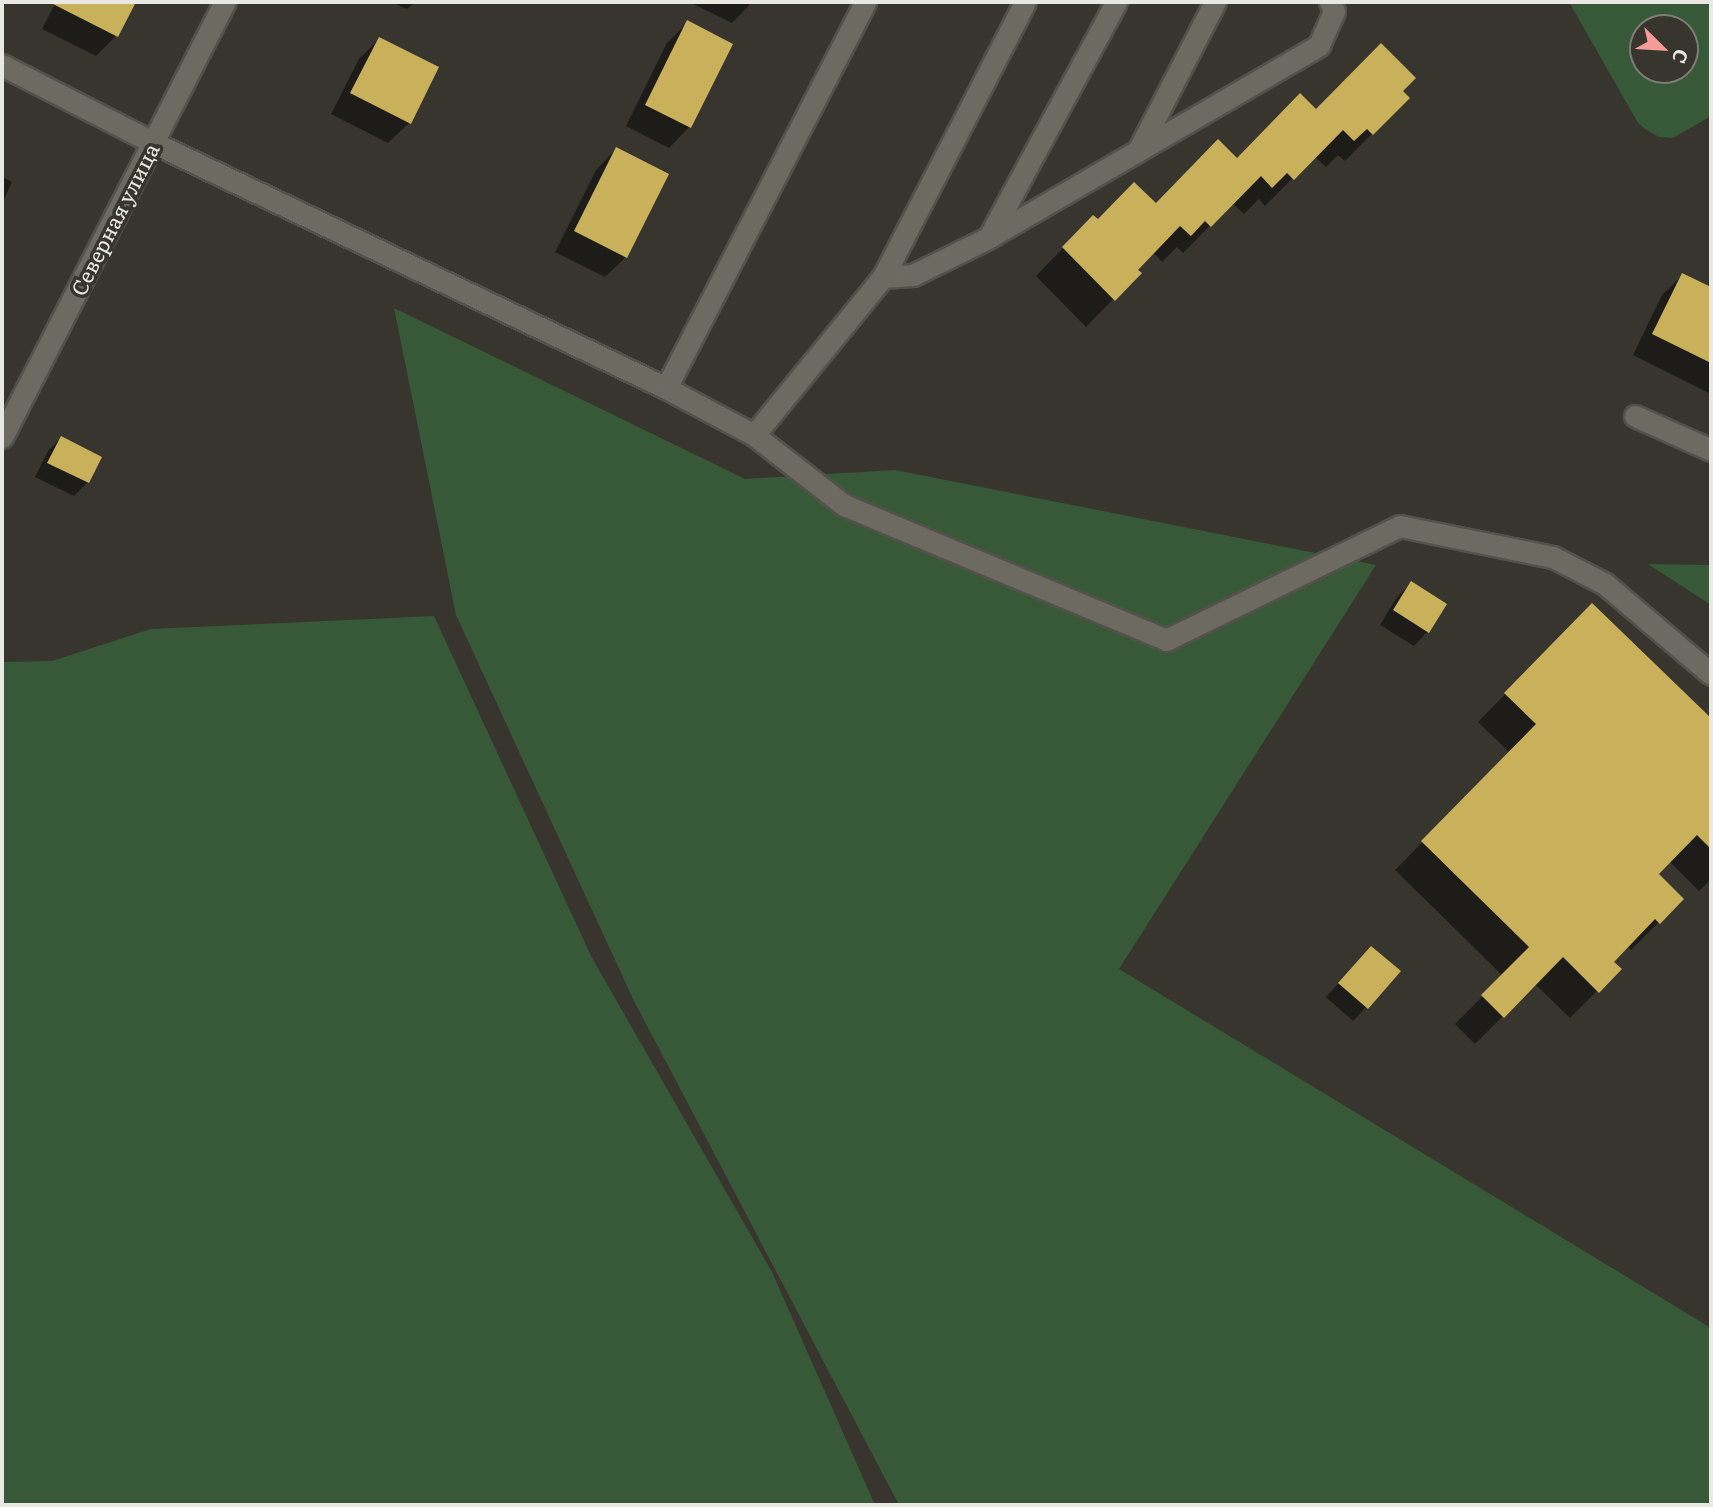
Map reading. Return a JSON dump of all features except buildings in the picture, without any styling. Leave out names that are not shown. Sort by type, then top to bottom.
[{"type":"street","name":"Северная улица","points":[[2,436],[225,2]]},
{"type":"street","points":[[666,388],[865,2]]},
{"type":"street","points":[[754,435],[883,277],[1025,2]]},
{"type":"street","points":[[988,239],[1116,2]]},
{"type":"street","points":[[1138,150],[1214,2]]},
{"type":"street","points":[[883,277],[913,275],[988,239],[1319,45],[1334,10],[1330,2]]},
{"type":"street","points":[[2,65],[154,143],[666,388],[754,435],[844,505],[1166,640],[1399,526],[1553,558],[1605,584],[1711,674]]},
{"type":"street","points":[[1635,416],[1711,450]]},
{"type":"green space","points":[[1569,2],[1711,2],[1711,116],[1673,138],[1659,137],[1638,123]]},
{"type":"green space","points":[[394,308],[745,479],[895,470],[1376,565],[1119,969],[1711,1328],[1711,1505],[899,1505],[634,1001],[456,615]]},
{"type":"green space","points":[[1648,564],[1711,565],[1711,605]]},
{"type":"green space","points":[[434,616],[592,958],[772,1272],[875,1505],[2,1505],[2,662],[52,661],[151,629]]}]
